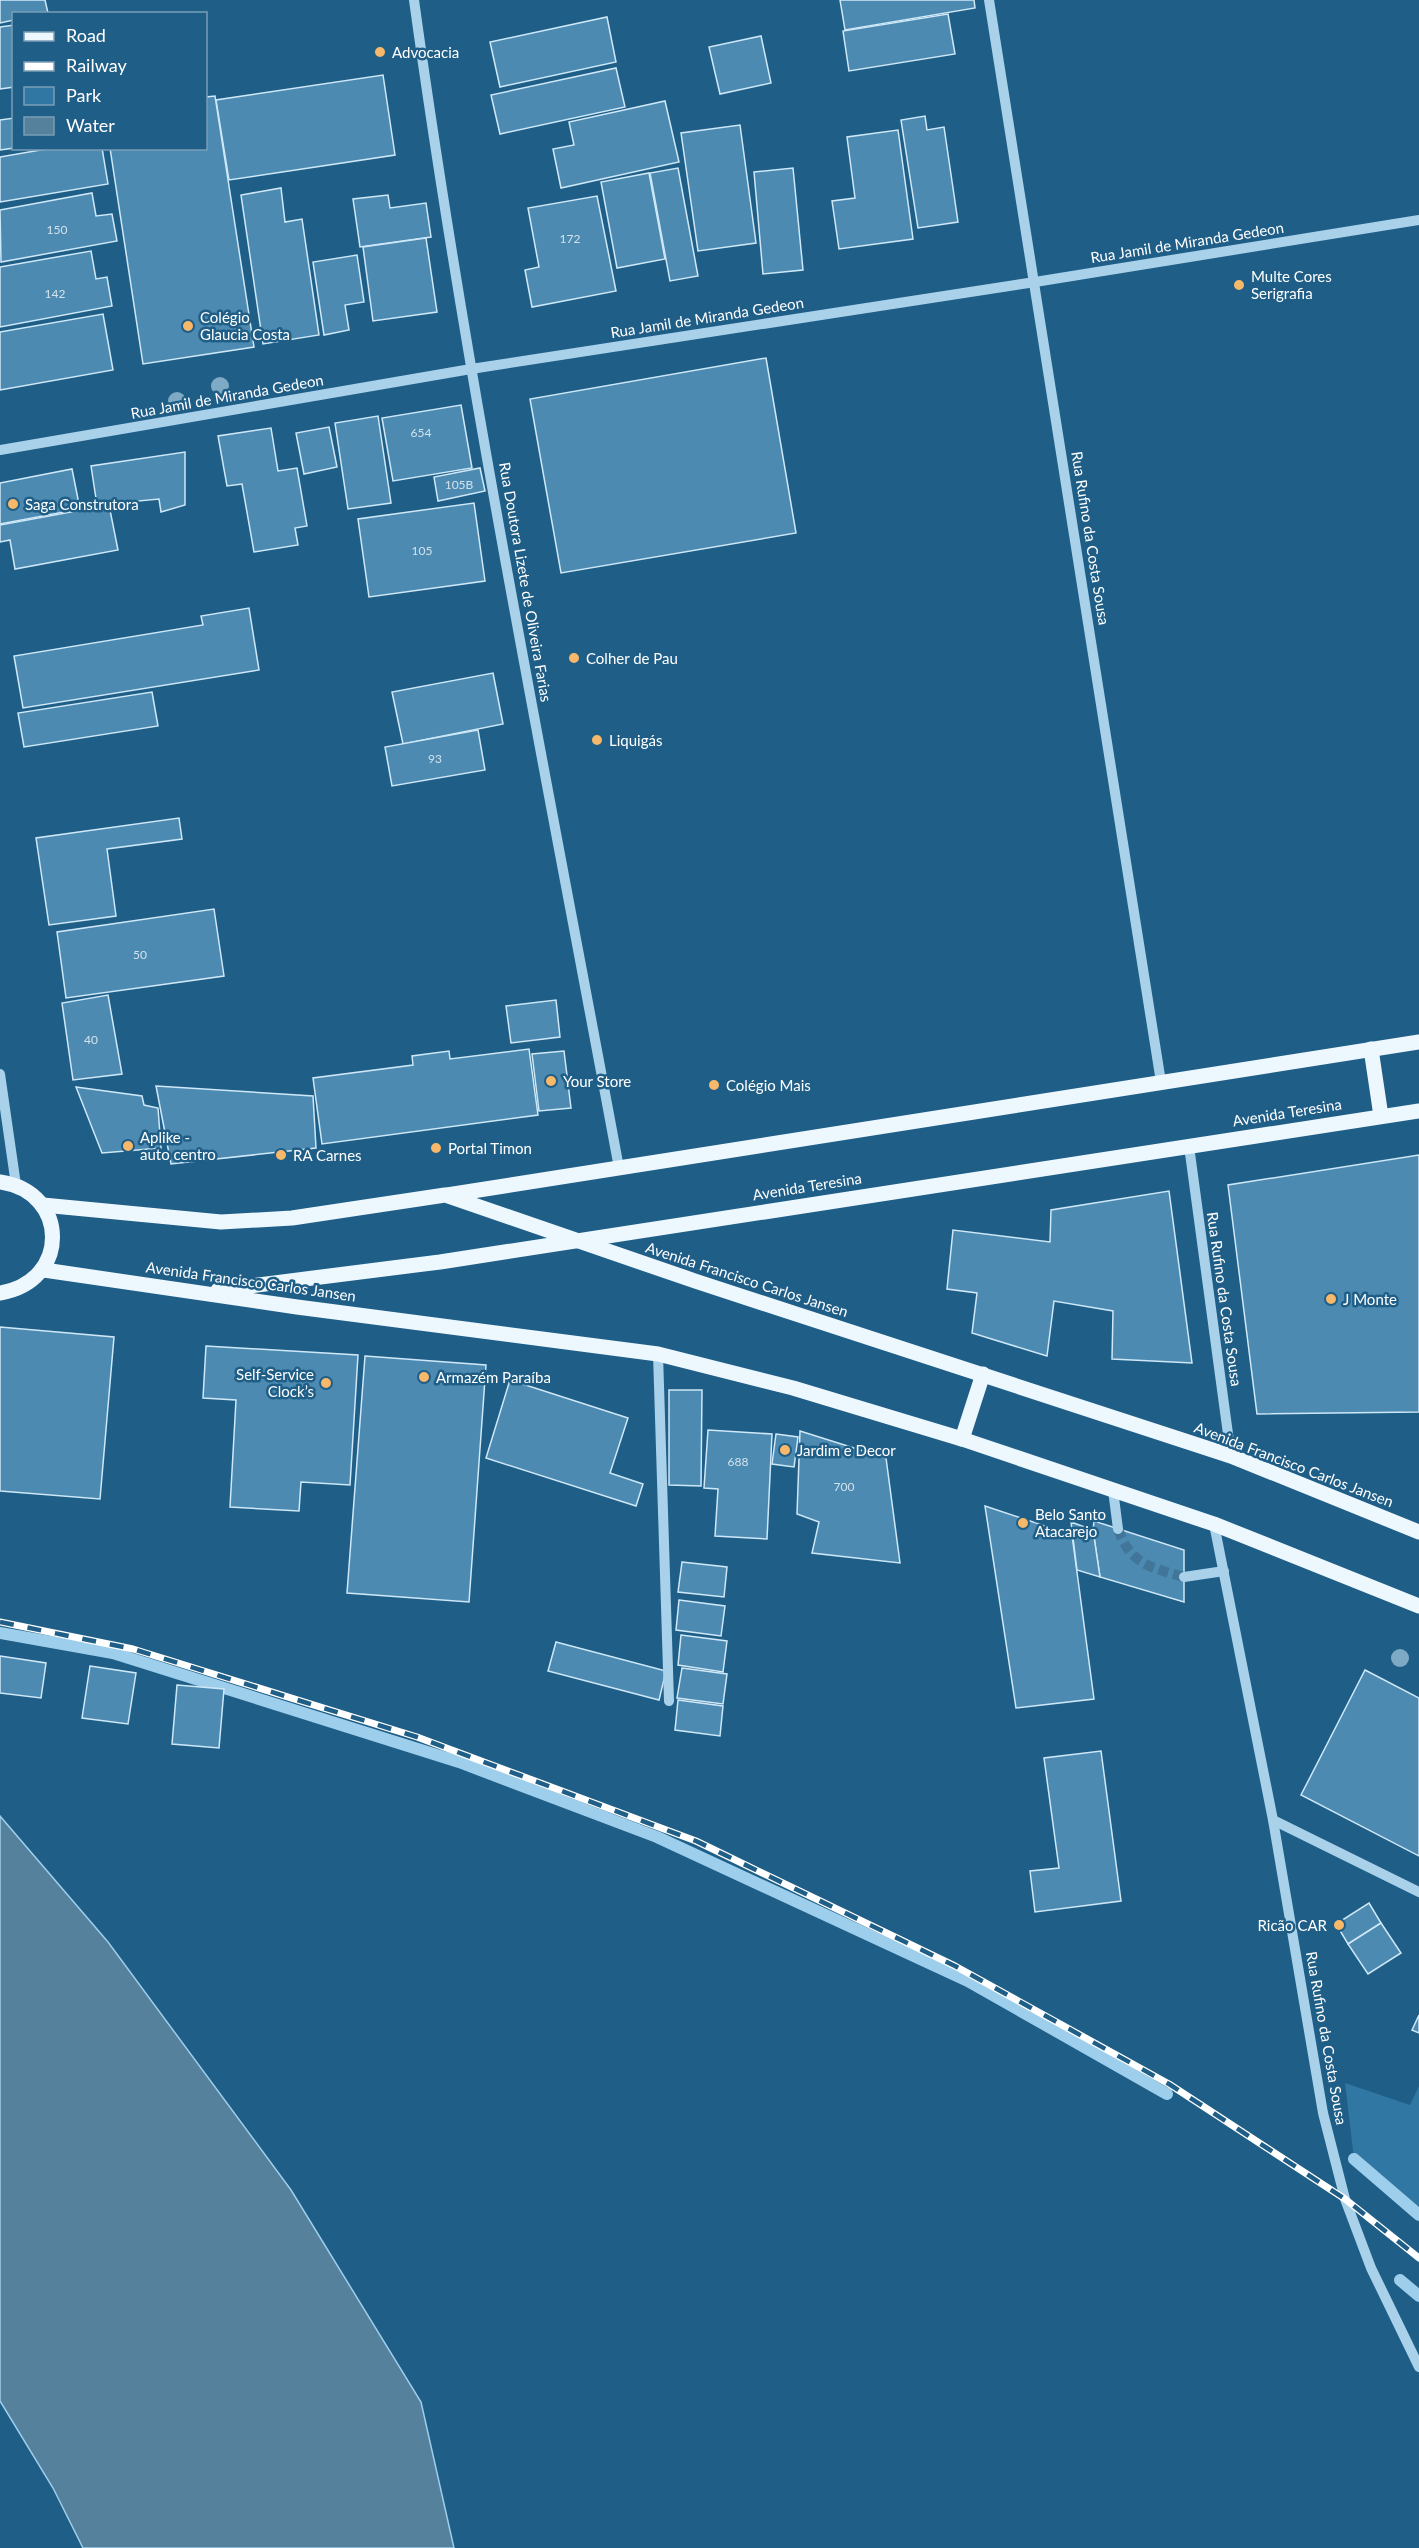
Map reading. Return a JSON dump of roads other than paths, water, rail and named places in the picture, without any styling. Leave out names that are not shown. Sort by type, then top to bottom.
[{"type":"main road","points":[[445,1196],[1419,1042]]},
{"type":"main road","points":[[1371,1049],[1381,1116]]},
{"type":"main road","name":"Avenida Teresina","points":[[200,1292],[440,1262],[1419,1111]]},
{"type":"main road","points":[[0,1182],[26,1189],[43,1205],[50,1221],[53,1237],[51,1254],[44,1270],[17,1290],[0,1293]]},
{"type":"main road","name":"Avenida Francisco Carlos Jansen","points":[[43,1205],[221,1222],[292,1218],[445,1196],[1231,1456],[1419,1532]]},
{"type":"main road","name":"Avenida Francisco Carlos Jansen","points":[[44,1270],[658,1354],[793,1388],[1113,1490],[1214,1524],[1419,1606]]},
{"type":"main road","points":[[962,1440],[983,1374]]},
{"type":"street","name":"Rua Doutora Lizete de Oliveira Farias","points":[[414,0],[430,117],[471,369],[619,1168]]},
{"type":"street","name":"Rua Rufino da Costa Sousa","points":[[989,0],[1161,1082]]},
{"type":"street","name":"Rua Jamil de Miranda Gedeon","points":[[0,450],[471,369],[1419,220]]},
{"type":"street","points":[[0,1074],[16,1185]]},
{"type":"street","name":"Rua Rufino da Costa Sousa","points":[[1189,1146],[1231,1456]]},
{"type":"street","points":[[658,1354],[669,1701]]},
{"type":"street","points":[[1113,1490],[1118,1529]]},
{"type":"street","name":"Rua Rufino da Costa Sousa","points":[[1214,1524],[1273,1820],[1323,2113],[1345,2199],[1371,2268],[1419,2367]]},
{"type":"street","points":[[1184,1577],[1224,1571]]},
{"type":"street","points":[[1273,1820],[1419,1892]]},
{"type":"water","points":[[0,1816],[108,1942],[291,2190],[421,2402],[454,2548],[83,2548],[53,2488],[0,2401]]},
{"type":"waterway","points":[[0,1633],[113,1653],[459,1762],[657,1837],[968,1981],[1167,2094]]},
{"type":"waterway","points":[[1354,2159],[1419,2215]]},
{"type":"waterway","points":[[1400,2280],[1419,2296]]},
{"type":"tunnel","points":[[1118,1529],[1129,1550],[1143,1563],[1184,1577]]},
{"type":"railway","points":[[0,1622],[133,1649],[417,1737],[696,1841],[955,1966],[1169,2084],[1345,2199],[1419,2258]]},
{"type":"place","name":"Advocacia","points":[[380,52]]},
{"type":"place","name":"Multe Cores Serigrafia","points":[[1239,285]]},
{"type":"place","name":"Colégio Glaucia Costa","points":[[188,326]]},
{"type":"place","name":"Saga Construtora","points":[[13,504]]},
{"type":"place","name":"Colher de Pau","points":[[574,658]]},
{"type":"place","name":"Liquigás","points":[[597,740]]},
{"type":"place","name":"Your Store","points":[[551,1081]]},
{"type":"place","name":"Colégio Mais","points":[[714,1085]]},
{"type":"place","name":"Aplike - auto centro","points":[[128,1146]]},
{"type":"place","name":"Portal Timon","points":[[436,1148]]},
{"type":"place","name":"RA Carnes","points":[[281,1155]]},
{"type":"place","name":"J Monte","points":[[1331,1299]]},
{"type":"place","name":"Armazém Paraíba","points":[[424,1377]]},
{"type":"place","name":"Self-Service Clock’s","points":[[326,1383]]},
{"type":"place","name":"Jardim e Decor","points":[[785,1450]]},
{"type":"place","name":"Belo Santo Atacarejo","points":[[1023,1523]]},
{"type":"place","name":"Ricão CAR","points":[[1339,1925]]}]
